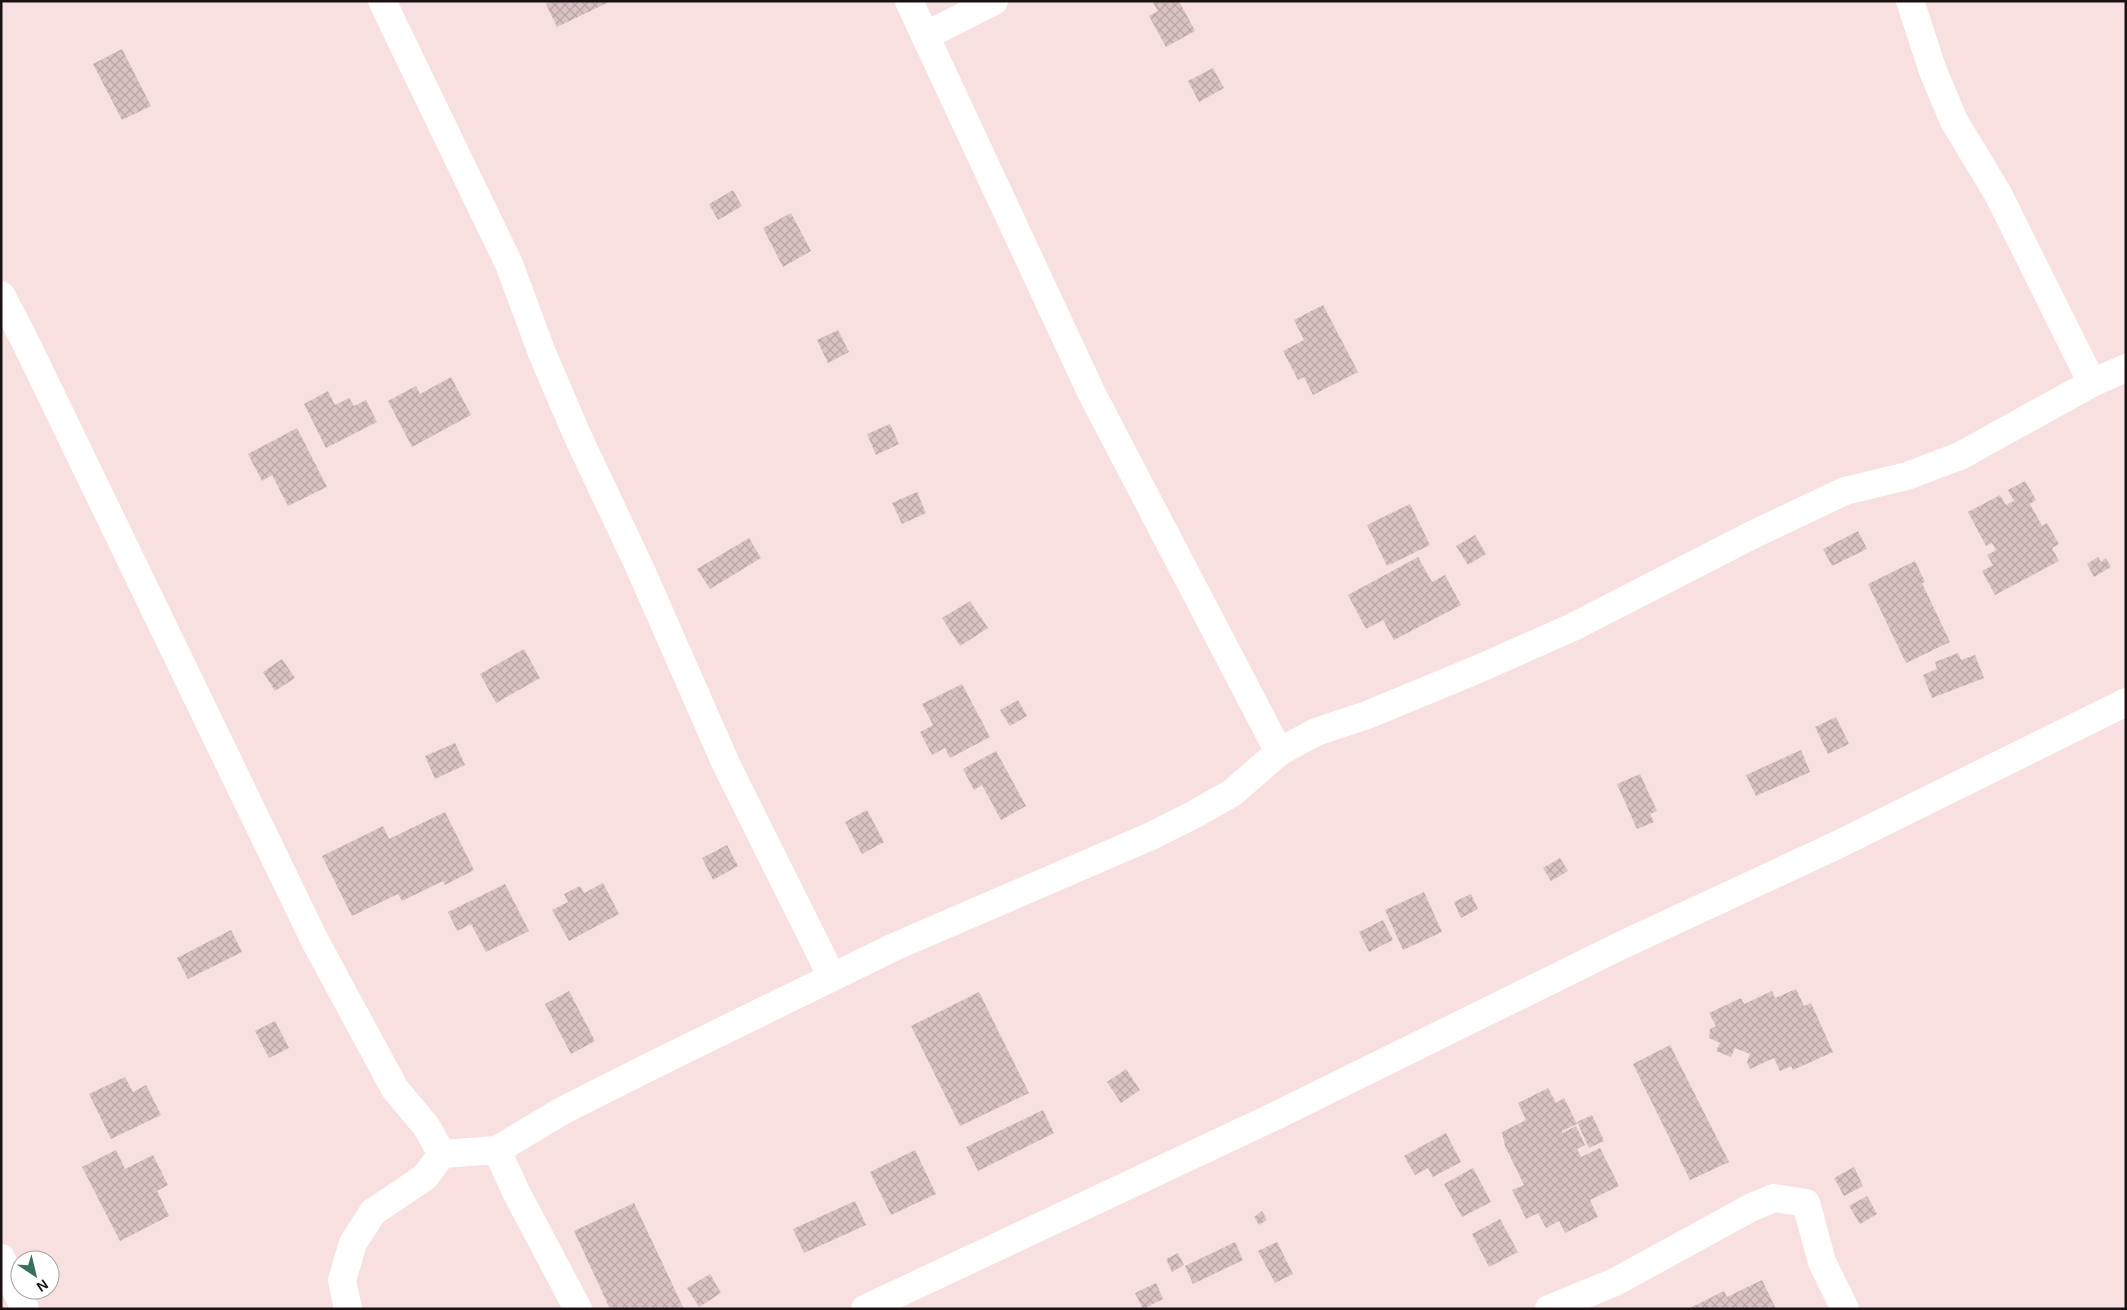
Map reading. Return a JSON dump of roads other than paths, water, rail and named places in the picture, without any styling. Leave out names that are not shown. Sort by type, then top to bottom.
[{"type":"street","points":[[382,1],[509,264],[542,353],[571,420],[639,566],[726,764],[832,978]]},
{"type":"street","points":[[909,1],[1092,394],[1279,752]]},
{"type":"street","points":[[925,36],[994,1]]},
{"type":"street","points":[[1910,1],[1933,71],[1954,121],[1998,194],[2092,383]]},
{"type":"street","points":[[1,296],[24,339],[315,941],[394,1089],[426,1126],[442,1154]]},
{"type":"street","points":[[348,1309],[342,1280],[353,1243],[373,1212],[425,1177],[442,1154],[497,1150],[579,1102],[894,947],[1149,837],[1232,793],[1279,752],[1316,732],[1367,715],[1573,628],[1752,535],[1845,491],[1907,476],[1960,456],[2092,383],[2126,368]]},
{"type":"street","points":[[865,1309],[1269,1120],[1614,950],[1833,847],[2126,702]]},
{"type":"street","points":[[497,1150],[516,1192],[578,1309]]},
{"type":"street","points":[[1549,1309],[1615,1282],[1702,1232],[1774,1198],[1806,1203],[1822,1262],[1845,1309]]},
{"type":"street","points":[[1,1258],[25,1309]]}]
